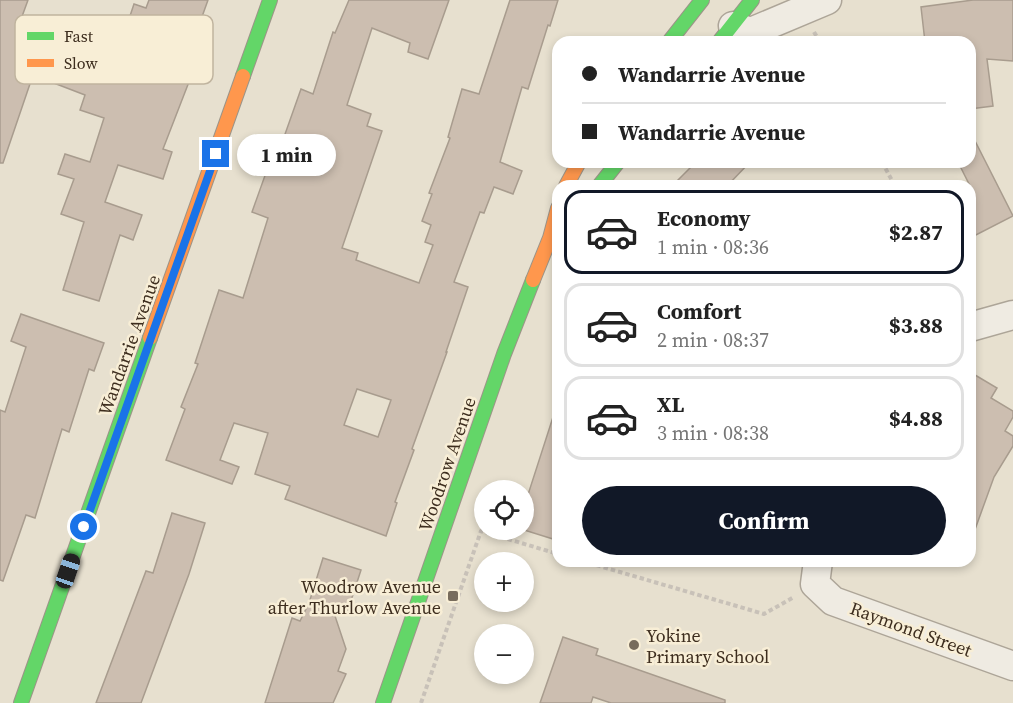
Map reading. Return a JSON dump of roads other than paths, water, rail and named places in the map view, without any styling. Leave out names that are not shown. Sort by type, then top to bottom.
[{"type":"street","name":"Wandarrie Avenue","points":[[21,703],[270,0]]},
{"type":"street","points":[[674,36],[702,0]]},
{"type":"street","points":[[726,34],[752,0]]},
{"type":"street","points":[[726,34],[751,32],[826,0]]},
{"type":"street","points":[[604,180],[613,168]]},
{"type":"street","name":"Woodrow Avenue","points":[[382,703],[504,354],[552,239]]},
{"type":"street","points":[[976,325],[1013,315]]},
{"type":"street","name":"Raymond Street","points":[[817,573],[833,601],[1013,666]]},
{"type":"place","name":"Woodrow Avenue after Thurlow Avenue","points":[[453,596]]},
{"type":"place","name":"Yokine Primary School","points":[[634,645]]}]
